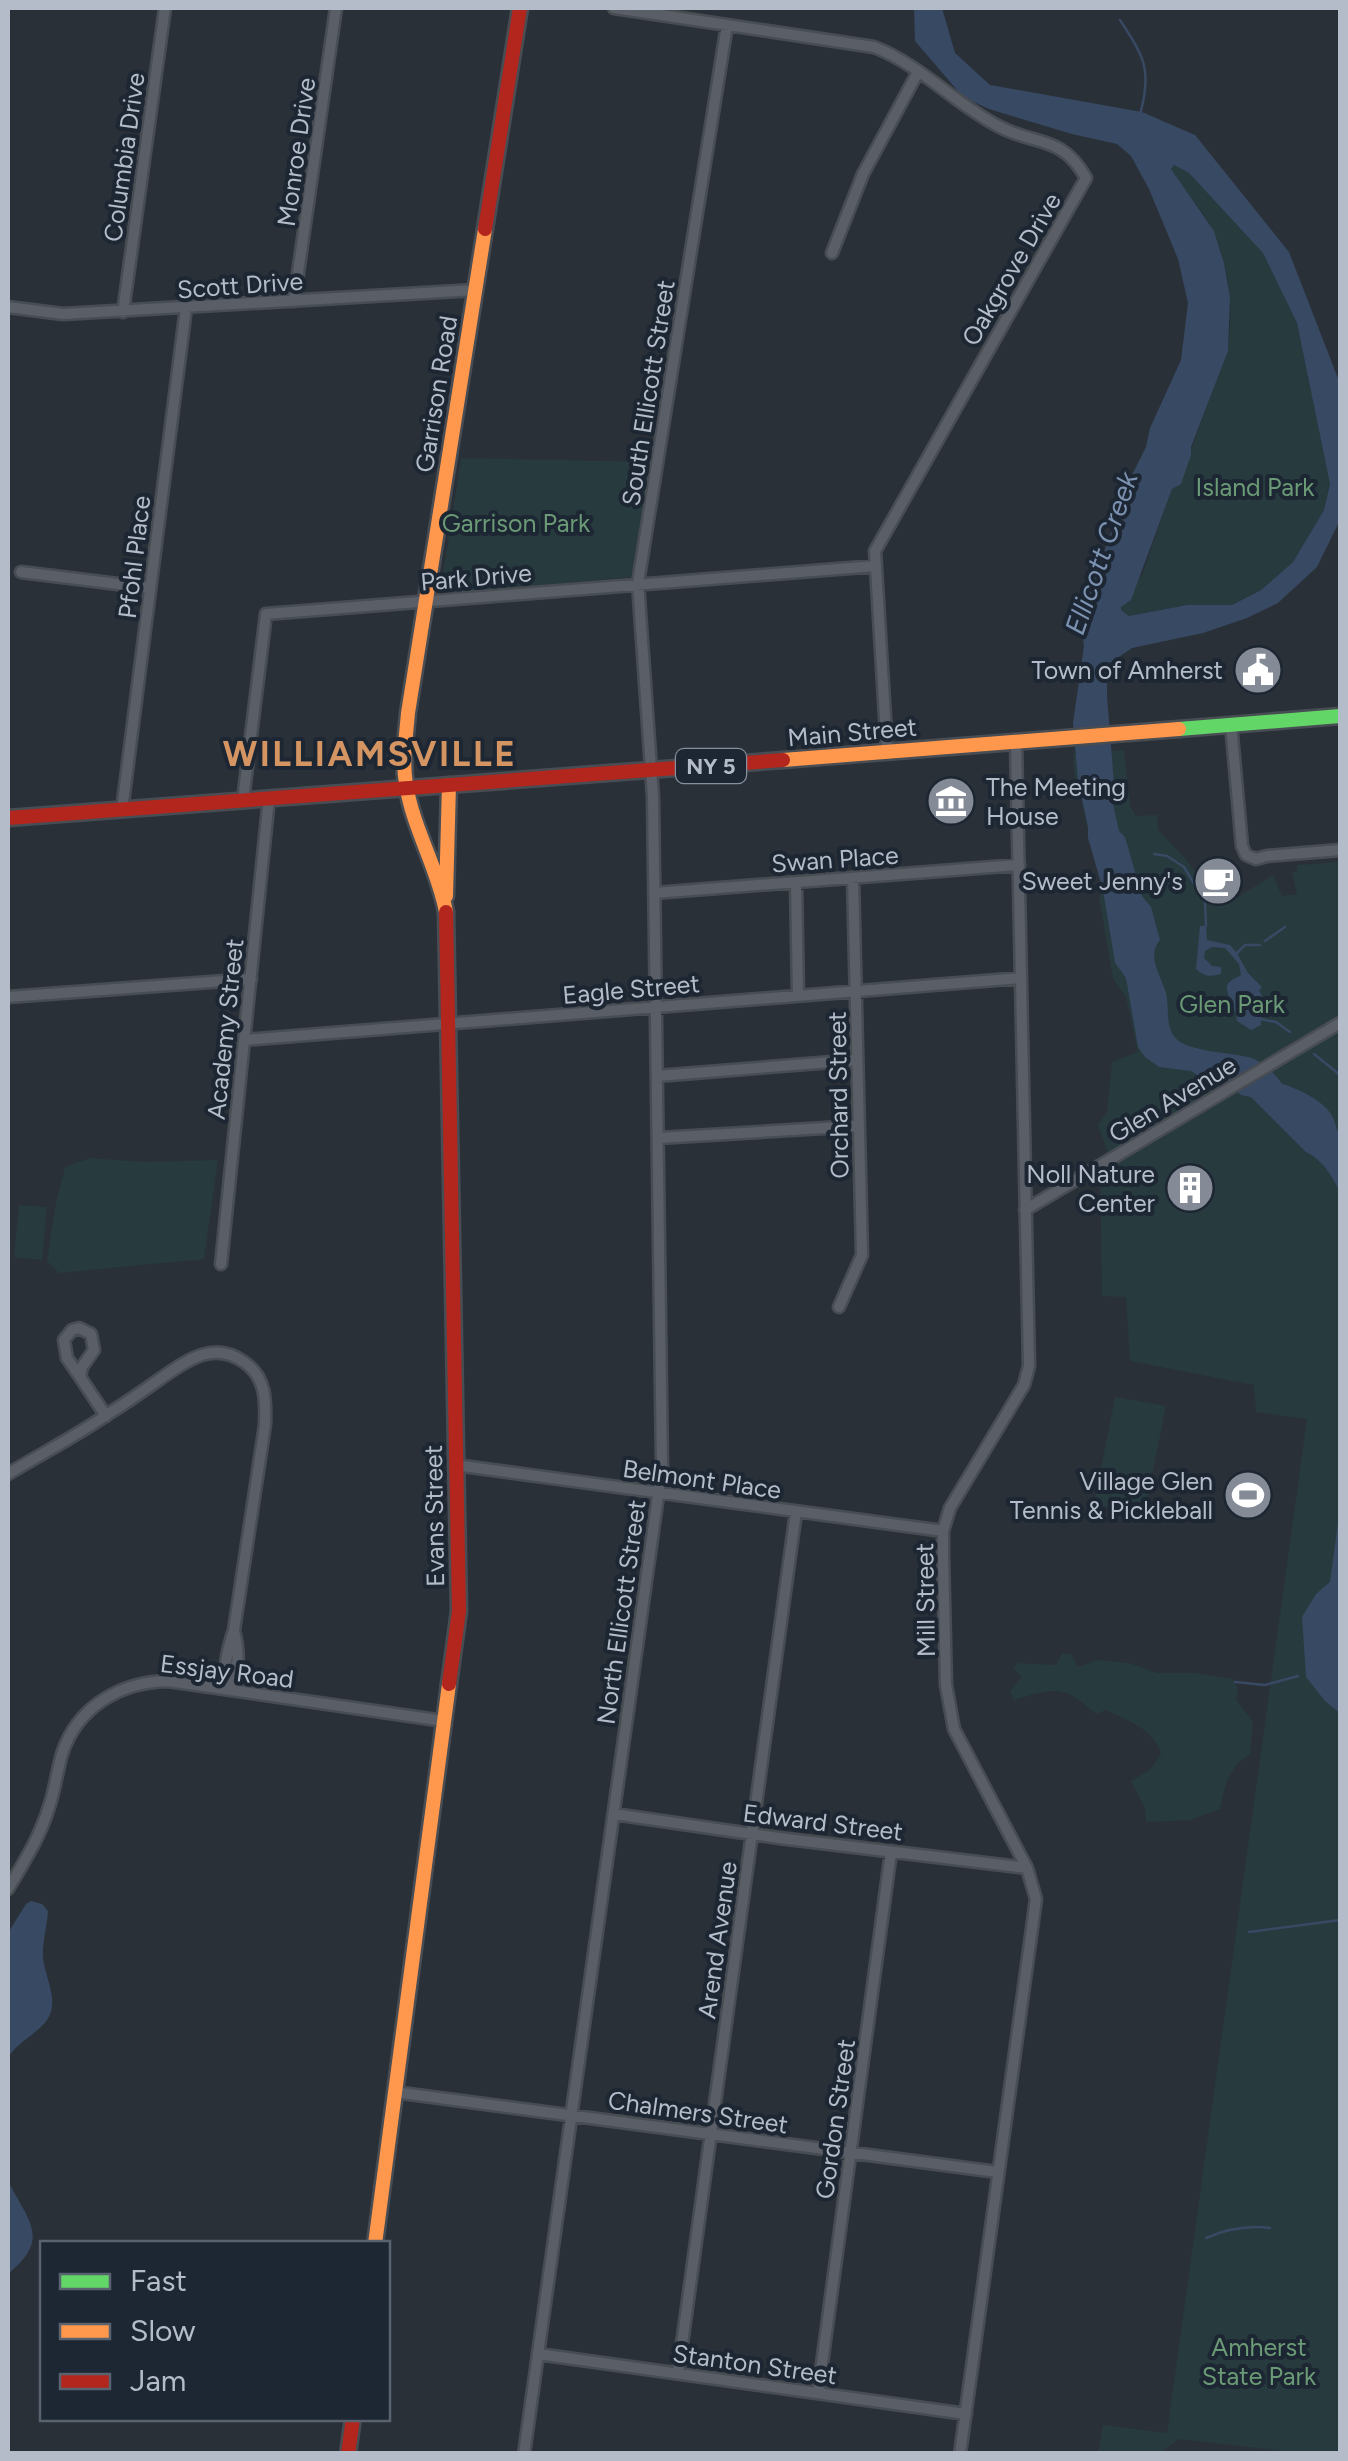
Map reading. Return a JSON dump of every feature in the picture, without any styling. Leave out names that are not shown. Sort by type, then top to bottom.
[{"type":"street","name":"Columbia Drive","points":[[123,312],[165,8]]},
{"type":"street","name":"Monroe Drive","points":[[294,301],[336,8]]},
{"type":"street","name":"Garrison Road","points":[[406,788],[408,718],[520,8]]},
{"type":"street","name":"Oakgrove Drive","points":[[614,8],[874,46],[1005,130],[1050,142],[1071,157],[1086,178],[874,551],[887,752]]},
{"type":"street","name":"South Ellicott Street","points":[[652,770],[638,583],[727,25]]},
{"type":"street","points":[[832,253],[863,174],[918,72]]},
{"type":"street","name":"Scott Drive","points":[[8,307],[63,314],[123,312],[476,290]]},
{"type":"street","name":"Pfohl Place","points":[[122,810],[186,308]]},
{"type":"street","name":"Park Drive","points":[[243,800],[266,614],[876,566]]},
{"type":"street","points":[[22,572],[150,588]]},
{"type":"street","name":"Main Street","points":[[8,818],[1340,716]]},
{"type":"street","points":[[1232,724],[1242,846],[1246,855],[1262,858],[1340,850]]},
{"type":"street","name":"Mill Street","points":[[960,2454],[1036,1899],[1027,1868],[954,1729],[946,1685],[943,1532],[950,1508],[1024,1385],[1029,1366],[1016,742]]},
{"type":"street","name":"North Ellicott Street","points":[[524,2454],[662,1467],[652,770]]},
{"type":"street","points":[[446,902],[449,785]]},
{"type":"street","name":"Evans Street","points":[[376,2241],[459,1611],[446,902],[406,788]]},
{"type":"street","name":"Academy Street","points":[[222,1264],[269,798]]},
{"type":"street","name":"Swan Place","points":[[654,893],[1019,865]]},
{"type":"street","name":"Orchard Street","points":[[839,1307],[862,1255],[853,878]]},
{"type":"street","points":[[796,882],[798,996]]},
{"type":"street","points":[[8,996],[250,978]]},
{"type":"street","name":"Eagle Street","points":[[244,1040],[1020,978]]},
{"type":"street","name":"Glen Avenue","points":[[1025,1210],[1340,1023]]},
{"type":"street","points":[[657,1076],[857,1060]]},
{"type":"street","points":[[659,1138],[858,1126]]},
{"type":"street","points":[[8,1474],[204,1353],[240,1358],[257,1374],[265,1392],[265,1424],[234,1630],[227,1649],[224,1673],[228,1689]]},
{"type":"street","points":[[80,1377],[106,1416]]},
{"type":"street","name":"Belmont Place","points":[[455,1465],[943,1532]]},
{"type":"street","name":"Arend Avenue","points":[[678,2373],[796,1512]]},
{"type":"street","name":"Essjay Road","points":[[8,1889],[40,1832],[69,1737],[98,1703],[120,1689],[155,1681],[444,1721]]},
{"type":"street","name":"Edward Street","points":[[614,1814],[1027,1868]]},
{"type":"street","name":"Gordon Street","points":[[818,2392],[891,1852]]},
{"type":"street","name":"Chalmers Street","points":[[394,2092],[998,2172]]},
{"type":"street","name":"Stanton Street","points":[[538,2354],[966,2414]]},
{"type":"street","points":[[348,2454],[352,2421]]},
{"type":"green space","name":"Island Park","points":[[1173,165],[1189,173],[1263,252],[1297,323],[1330,483],[1324,510],[1293,562],[1262,589],[1232,605],[1187,605],[1129,616],[1121,607],[1143,573],[1172,488],[1181,484],[1226,355],[1230,332],[1229,288],[1219,246],[1205,216],[1171,169]]},
{"type":"green space","name":"Garrison Park","points":[[461,458],[651,462],[631,577],[440,594]]},
{"type":"green space","name":"Amherst State Park","points":[[1124,750],[1130,806],[1136,816],[1157,815],[1158,830],[1210,891],[1216,887],[1230,902],[1273,875],[1282,896],[1297,894],[1292,872],[1297,872],[1297,865],[1340,862],[1340,2453],[1300,2453],[1179,2439],[1160,2453],[1098,2453],[1103,2425],[1167,2433],[1307,1419],[1256,1412],[1254,1385],[1130,1361],[1126,1297],[1102,1296],[1100,1169],[1111,1161],[1098,1125],[1107,1112],[1112,1062],[1138,1052],[1126,997],[1113,979],[1099,897],[1103,889],[1080,783],[1075,781],[1073,754]]},
{"type":"green space","points":[[90,1158],[143,1162],[218,1160],[204,1259],[59,1273],[47,1261],[65,1167]]},
{"type":"green space","points":[[19,1205],[47,1207],[42,1260],[14,1257]]},
{"type":"green space","points":[[1115,1397],[1166,1406],[1144,1515],[1094,1504]]},
{"type":"green space","points":[[1062,1654],[1071,1654],[1078,1667],[1097,1660],[1129,1663],[1157,1673],[1233,1679],[1238,1688],[1236,1700],[1253,1721],[1250,1754],[1232,1771],[1220,1809],[1190,1820],[1146,1822],[1145,1808],[1131,1781],[1150,1770],[1161,1754],[1153,1738],[1106,1710],[1096,1714],[1066,1693],[1049,1691],[1014,1700],[1010,1692],[1021,1677],[1014,1668],[1017,1663],[1056,1665]]},
{"type":"water","points":[[914,8],[942,8],[955,53],[990,85],[1142,112],[1195,135],[1289,252],[1339,381],[1340,520],[1317,567],[1278,603],[1247,618],[1203,633],[1132,648],[1107,665],[1107,696],[1112,799],[1119,831],[1125,837],[1160,940],[1154,958],[1173,1035],[1188,1046],[1254,1059],[1282,1084],[1322,1104],[1340,1136],[1340,1192],[1322,1164],[1251,1097],[1241,1095],[1224,1080],[1159,1067],[1138,1047],[1126,978],[1115,963],[1078,781],[1073,723],[1084,646],[1084,594],[1096,555],[1104,552],[1150,428],[1181,360],[1188,303],[1178,259],[1149,189],[1131,156],[1117,144],[989,109],[963,97],[915,41]],"holes":[[[1174,165],[1189,173],[1263,253],[1297,323],[1330,484],[1324,510],[1293,562],[1261,590],[1232,605],[1187,605],[1129,616],[1121,607],[1131,600],[1172,489],[1181,484],[1228,351],[1230,297],[1214,231],[1171,169]]]},
{"type":"water","points":[[1200,926],[1206,926],[1207,940],[1230,945],[1262,987],[1261,1025],[1251,1030],[1237,1021],[1227,987],[1241,975],[1239,964],[1225,948],[1205,951],[1204,958],[1212,966],[1221,967],[1221,974],[1208,976],[1196,969]]},
{"type":"water","points":[[1340,1508],[1340,1713],[1306,1677],[1302,1617],[1316,1594],[1330,1582]]},
{"type":"water","points":[[31,1901],[48,1911],[43,1958],[51,1989],[51,2013],[8,2058],[8,1933]]},
{"type":"water","points":[[8,2181],[29,2219],[32,2240],[21,2262],[8,2274]]},
{"type":"waterway","points":[[1120,20],[1143,62],[1146,83],[1141,111]]},
{"type":"waterway","points":[[1154,854],[1167,856],[1184,867],[1205,902],[1206,926]]},
{"type":"waterway","points":[[1265,941],[1285,927]]},
{"type":"waterway","points":[[1237,953],[1245,945],[1260,945]]},
{"type":"waterway","points":[[1260,1019],[1276,1022],[1290,1032]]},
{"type":"waterway","points":[[1314,1054],[1340,1075]]},
{"type":"waterway","points":[[1235,1682],[1265,1685],[1298,1676]]},
{"type":"waterway","points":[[1249,1932],[1340,1920]]},
{"type":"waterway","points":[[1206,2238],[1237,2228],[1270,2228]]},
{"type":"traffic: fast","points":[[1179,729],[1340,716]]},
{"type":"traffic: slow","points":[[446,912],[409,801],[405,749],[485,229]]},
{"type":"traffic: slow","points":[[783,760],[1179,729]]},
{"type":"traffic: slow","points":[[446,896],[449,785]]},
{"type":"traffic: slow","points":[[375,2241],[449,1684]]},
{"type":"traffic: jam","points":[[485,229],[520,8]]},
{"type":"traffic: jam","points":[[8,818],[783,760]]},
{"type":"traffic: jam","points":[[446,912],[459,1611],[449,1684]]},
{"type":"traffic: jam","points":[[348,2454],[353,2421]]},
{"type":"place","name":"Town of Amherst","points":[[1258,670]]},
{"type":"place","name":"The Meeting House","points":[[951,801]]},
{"type":"place","name":"Sweet Jenny's","points":[[1218,881]]},
{"type":"place","name":"Noll Nature Center","points":[[1190,1188]]},
{"type":"place","name":"Village Glen Tennis & Pickleball","points":[[1248,1495]]},
{"type":"district","name":"WILLIAMSVILLE","points":[[370,754]]},
{"type":"water label","name":"Ellicott Creek","points":[[1101,553]]},
{"type":"park label","name":"Glen Park","points":[[1232,1004]]}]
